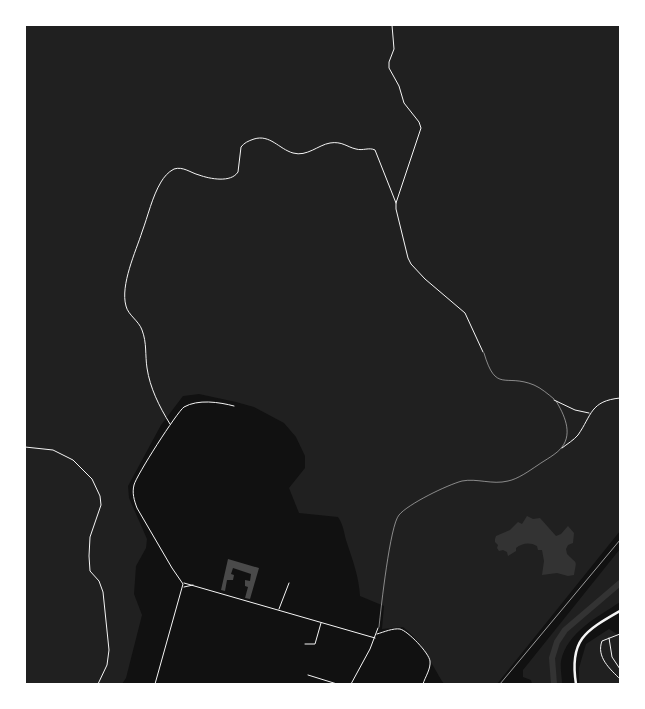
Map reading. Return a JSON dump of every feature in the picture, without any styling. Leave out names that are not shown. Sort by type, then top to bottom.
[{"type":"main road","points":[[576,684],[574,659],[579,642],[597,625],[620,611]]},
{"type":"street","points":[[392,25],[394,50],[389,68],[399,86],[404,103],[419,122],[421,128],[396,203]]},
{"type":"street","points":[[170,424],[148,377],[145,340],[142,330],[126,306],[128,274],[134,253],[157,189],[165,176],[174,169],[180,168],[202,176],[233,177],[238,172],[241,148],[248,141],[257,138],[267,139],[293,153],[301,154],[325,144],[339,142],[359,150],[373,148],[396,203],[410,264],[464,312],[483,352]]},
{"type":"street","points":[[562,448],[578,434],[590,413],[609,399],[620,398]]},
{"type":"street","points":[[554,400],[575,410],[590,413]]},
{"type":"street","points":[[234,406],[214,403],[194,404],[180,410],[135,480],[133,491],[137,508],[172,568],[184,584],[375,638]]},
{"type":"street","points":[[25,447],[53,450],[73,460],[92,479],[100,496],[101,505],[90,537],[89,556],[90,571],[99,581],[103,592],[109,650],[107,664],[98,684]]},
{"type":"street","points":[[279,610],[289,582]]},
{"type":"street","points":[[155,684],[184,584]]},
{"type":"street","points":[[183,587],[193,585]]},
{"type":"street","points":[[305,644],[315,644],[321,622]]},
{"type":"street","points":[[351,684],[377,634],[378,628]]},
{"type":"street","points":[[377,634],[396,629],[403,630],[419,645],[428,656],[430,662],[423,684]]},
{"type":"street","points":[[620,634],[601,643],[603,660],[620,679]]},
{"type":"street","points":[[609,638],[610,652],[620,669]]},
{"type":"street","points":[[308,675],[337,684]]},
{"type":"lane","points":[[378,628],[389,552],[395,522],[399,515],[410,505],[460,482],[472,480],[495,482],[511,480],[529,471],[562,448],[567,435],[566,421],[554,400],[535,385],[497,379],[488,366],[483,352]]},
{"type":"shaded area","points":[[25,25],[620,25],[620,531],[497,684],[444,684],[421,646],[410,633],[403,627],[382,629],[384,606],[360,596],[355,569],[343,527],[338,517],[299,513],[289,488],[305,468],[305,456],[296,437],[284,423],[254,407],[199,394],[183,396],[161,425],[128,486],[129,498],[147,539],[146,548],[136,566],[134,594],[142,615],[126,678],[122,684],[25,684]]},
{"type":"shaded area","points":[[527,516],[533,519],[540,518],[556,536],[561,534],[568,526],[574,533],[573,543],[568,545],[566,549],[567,554],[575,562],[574,575],[568,576],[557,573],[542,575],[544,561],[542,550],[538,550],[537,546],[534,545],[521,545],[508,556],[507,552],[499,551],[498,545],[495,542],[496,536],[510,530],[518,522],[522,524]]},
{"type":"shaded area","points":[[620,549],[620,602],[584,626],[570,642],[564,651],[561,661],[562,684],[532,684],[531,680],[523,677],[523,670]]},
{"type":"shaded area","points":[[609,629],[620,636],[620,684],[579,684],[579,668],[586,644]]},
{"type":"building","points":[[228,559],[259,568],[250,599],[245,598],[248,587],[245,586],[245,580],[250,581],[251,574],[233,568],[231,574],[234,575],[233,580],[227,580],[225,591],[221,590]]},
{"type":"waterway","points":[[554,684],[552,658],[557,642],[565,630],[620,583]]},
{"type":"railway","points":[[500,684],[620,540]]}]
